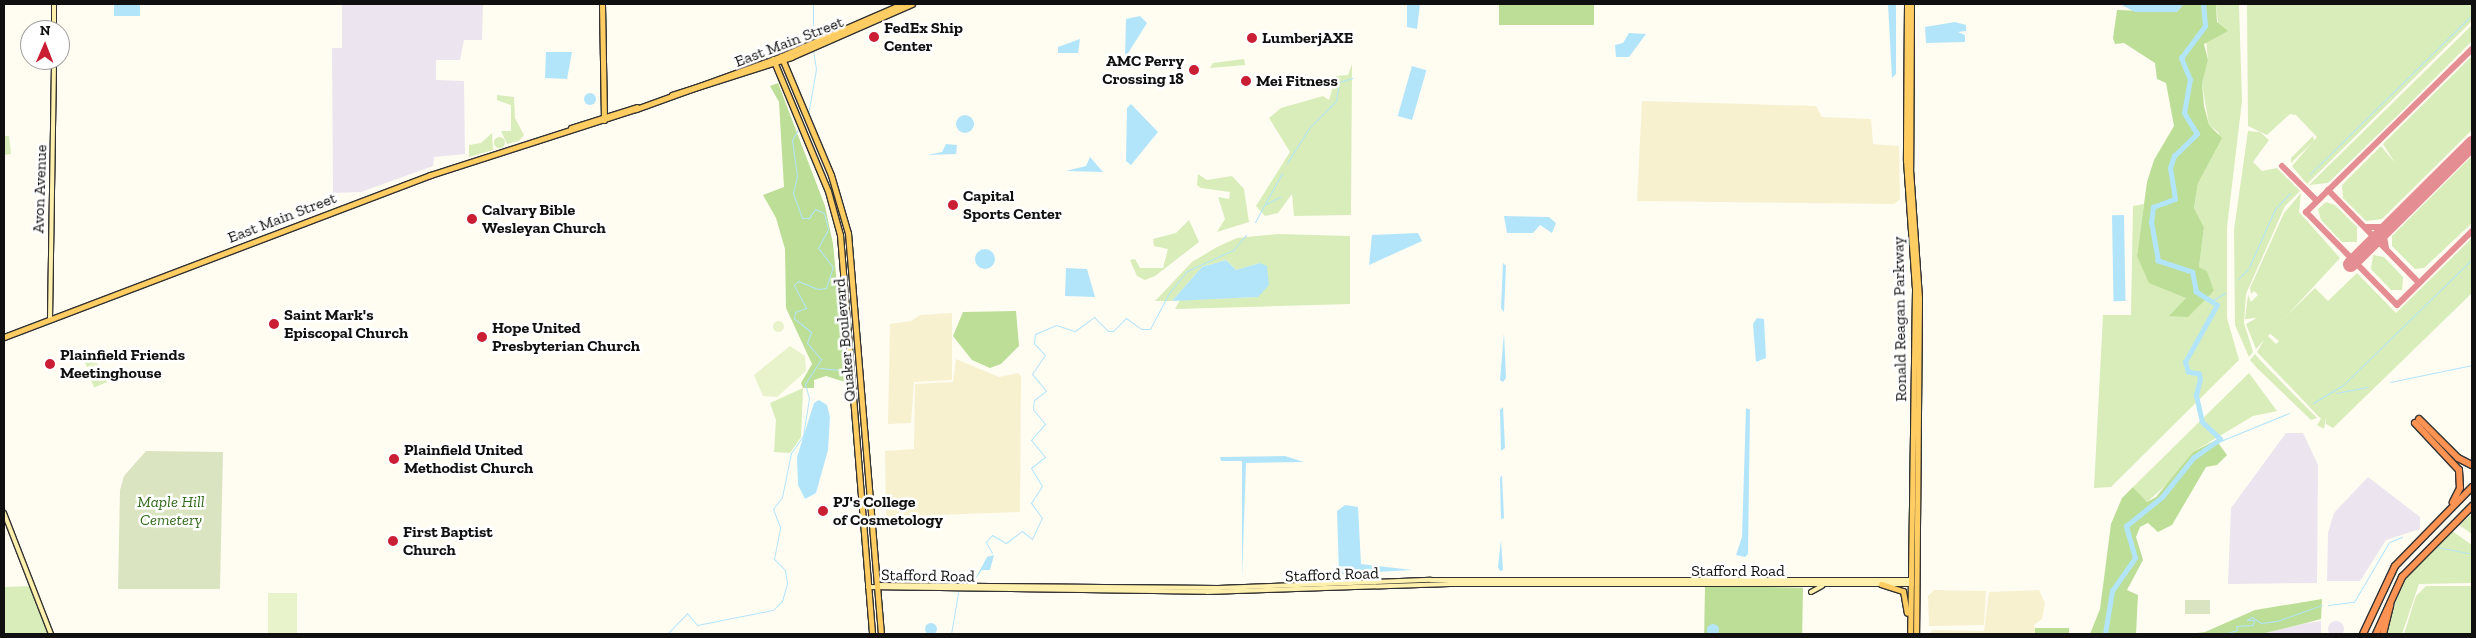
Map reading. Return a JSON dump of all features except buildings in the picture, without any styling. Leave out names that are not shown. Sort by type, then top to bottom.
[{"type":"highway","points":[[2364,634],[2373,606],[2395,566],[2456,498],[2461,480],[2454,462],[2417,421],[2456,457],[2472,465]]},
{"type":"highway","points":[[2420,538],[2472,487]]},
{"type":"highway","points":[[2376,634],[2394,589],[2425,552],[2472,508]]},
{"type":"highway","points":[[2383,634],[2396,591],[2425,552]]},
{"type":"main road","points":[[54,4],[54,20]]},
{"type":"main road","points":[[602,4],[604,118]]},
{"type":"main road","name":"East Main Street","points":[[818,44],[902,4]]},
{"type":"main road","name":"East Main Street","points":[[782,58],[795,55],[912,4]]},
{"type":"main road","name":"Ronald Reagan Parkway","points":[[1907,4],[1906,160],[1915,290],[1914,583],[1916,634]]},
{"type":"main road","name":"Ronald Reagan Parkway","points":[[1909,634],[1914,583],[1919,281],[1910,169],[1912,4]]},
{"type":"main road","name":"East Main Street","points":[[4,337],[430,175],[809,48]]},
{"type":"main road","points":[[789,74],[795,55]]},
{"type":"main road","name":"Quaker Boulevard","points":[[782,58],[839,199],[850,241],[881,634]]},
{"type":"main road","name":"East Main Street","points":[[672,95],[761,68],[774,61]]},
{"type":"main road","name":"Quaker Boulevard","points":[[774,61],[831,200],[841,244],[872,634]]},
{"type":"main road","points":[[761,68],[778,71]]},
{"type":"main road","name":"Avon Avenue","points":[[50,320],[54,70]]},
{"type":"main road","points":[[4,513],[51,634]]},
{"type":"main road","name":"Stafford Road","points":[[877,587],[1230,588],[1440,580],[1914,583]]},
{"type":"main road","name":"Stafford Road","points":[[868,586],[1227,592],[1450,584],[1914,583]]},
{"type":"main road","points":[[1811,592],[1818,587],[1854,584]]},
{"type":"main road","points":[[1881,584],[1905,593],[1909,634]]},
{"type":"shaded area","points":[[342,4],[483,4],[482,40],[464,40],[460,60],[436,60],[436,80],[464,81],[465,154],[434,157],[433,166],[361,192],[333,193],[332,48],[342,48]]},
{"type":"shaded area","points":[[1642,101],[1816,106],[1822,117],[1871,119],[1873,144],[1899,146],[1900,199],[1894,204],[1637,201]]},
{"type":"shaded area","points":[[952,313],[952,380],[914,382],[911,423],[888,424],[890,324],[911,321],[920,315]]},
{"type":"shaded area","points":[[956,359],[999,377],[1018,373],[1021,376],[1020,512],[886,517],[885,451],[914,449],[915,384],[953,382]]},
{"type":"shaded area","points":[[2286,433],[2303,433],[2318,465],[2317,583],[2228,584],[2231,508]]},
{"type":"shaded area","points":[[2368,477],[2420,517],[2420,529],[2386,540],[2360,581],[2327,581],[2328,533],[2334,513]]},
{"type":"shaded area","points":[[1934,590],[1986,591],[1984,625],[1929,626],[1928,596]]},
{"type":"shaded area","points":[[2039,590],[2045,603],[2042,619],[2034,625],[2038,634],[1928,634],[1933,630],[1984,631],[1989,592]]},
{"type":"shaded area","points":[[2321,621],[2321,634],[2261,634],[2302,624]]},
{"type":"shaded area","points":[[2333,621],[2339,621],[2344,626],[2342,635],[2333,637],[2328,632],[2328,626]]},
{"type":"green space","points":[[1499,4],[1594,4],[1594,25],[1499,25]]},
{"type":"green space","points":[[2183,4],[2216,4],[2217,22],[2228,31],[2204,44],[2208,60],[2202,84],[2204,106],[2209,125],[2222,138],[2198,183],[2194,208],[2204,227],[2199,267],[2207,271],[2214,291],[2188,317],[2169,316],[2186,298],[2149,283],[2137,256],[2147,182],[2154,160],[2174,126],[2166,83],[2157,79],[2155,63],[2124,43],[2115,44],[2113,38],[2117,10],[2177,12]]},
{"type":"green space","points":[[2216,4],[2239,4],[2242,101],[2227,227],[2227,318],[2239,360],[2111,487],[2094,488],[2103,315],[2131,315],[2133,206],[2144,204],[2137,256],[2186,298],[2170,316],[2214,292],[2207,271],[2199,267],[2204,227],[2194,208],[2198,183],[2219,133],[2209,125],[2202,84],[2208,60],[2206,40],[2228,31],[2219,29]]},
{"type":"green space","points":[[2247,4],[2472,4],[2472,21],[2307,184],[2292,166],[2317,137],[2296,115],[2290,114],[2267,135],[2248,126]]},
{"type":"green space","points":[[2472,25],[2472,41],[2395,118],[2328,183],[2309,185]]},
{"type":"green space","points":[[2472,56],[2472,130],[2382,219],[2366,221],[2343,198],[2342,185],[2381,146],[2395,163],[2383,144]]},
{"type":"green space","points":[[1244,59],[1245,65],[1210,68],[1213,63]]},
{"type":"green space","points":[[1352,64],[1351,215],[1294,216],[1292,194],[1278,213],[1265,216],[1256,206],[1290,152],[1269,118],[1281,108],[1323,96],[1329,100],[1336,76],[1348,75]]},
{"type":"green space","points":[[778,83],[825,206],[833,244],[846,376],[845,382],[826,376],[814,380],[814,388],[803,388],[801,383],[812,364],[786,308],[785,249],[776,218],[763,195],[784,187],[779,102],[770,86]]},
{"type":"green space","points":[[497,95],[514,97],[515,118],[524,135],[519,141],[507,144],[501,131],[511,131],[511,105],[497,100]]},
{"type":"green space","points":[[2248,131],[2260,132],[2269,140],[2253,162],[2262,171],[2277,168],[2300,191],[2285,206],[2246,294],[2244,323],[2253,352],[2249,357],[2235,325],[2234,230]]},
{"type":"green space","points":[[492,133],[493,150],[469,157],[469,145],[481,143]]},
{"type":"green space","points":[[4,136],[9,136],[11,154],[4,155]]},
{"type":"green space","points":[[499,136],[505,142],[499,148],[493,142]]},
{"type":"green space","points":[[2313,136],[2314,141],[2291,163],[2291,158]]},
{"type":"green space","points":[[2472,156],[2472,223],[2424,268],[2415,269],[2392,246],[2392,236]]},
{"type":"green space","points":[[1198,174],[1207,180],[1232,176],[1244,189],[1249,222],[1217,232],[1225,219],[1218,197],[1229,199],[1230,192],[1201,188],[1197,185]]},
{"type":"green space","points":[[2301,193],[2299,212],[2340,258],[2256,349],[2246,324],[2257,318],[2245,319],[2248,295],[2251,302],[2258,295],[2254,291],[2251,294],[2250,288],[2284,213]]},
{"type":"green space","points":[[2326,202],[2335,205],[2357,227],[2357,242],[2342,242],[2321,220],[2318,209]]},
{"type":"green space","points":[[1189,220],[1199,242],[1155,276],[1145,280],[1137,276],[1130,260],[1135,259],[1140,268],[1163,268],[1168,249],[1154,246],[1153,239],[1176,233]]},
{"type":"green space","points":[[1278,234],[1350,236],[1350,304],[1175,309],[1180,300],[1258,297],[1260,263],[1236,270],[1226,260],[1202,267],[1172,301],[1155,301],[1192,262],[1217,247],[1237,238]]},
{"type":"green space","points":[[2472,238],[2472,293],[2333,428],[2326,424],[2326,418],[2324,429],[2317,425],[2321,419],[2257,352],[2267,335],[2276,344],[2279,341],[2269,333],[2315,288],[2328,301],[2357,273],[2396,313]]},
{"type":"green space","points":[[2373,255],[2384,257],[2403,277],[2402,290],[2391,290],[2371,269]]},
{"type":"green space","points":[[1016,311],[1019,346],[1001,364],[990,368],[972,360],[953,336],[963,312]]},
{"type":"green space","points":[[778,320],[784,326],[778,332],[772,326]]},
{"type":"green space","points":[[790,346],[805,356],[806,371],[777,397],[763,396],[754,375]]},
{"type":"green space","points":[[2255,354],[2317,418],[2311,420],[2258,369],[2250,360]]},
{"type":"green space","points":[[93,356],[96,357],[96,367],[89,368],[86,367],[85,360],[86,357]]},
{"type":"green space","points":[[94,363],[100,369],[94,375],[88,369]]},
{"type":"green space","points":[[102,370],[107,382],[94,387],[89,375]]},
{"type":"green space","points":[[2249,373],[2277,411],[2253,416],[2193,452],[2176,476],[2147,502],[2133,487]]},
{"type":"green space","points":[[803,388],[801,437],[790,453],[774,452],[776,420],[770,403]]},
{"type":"green space","points":[[2216,440],[2227,455],[2217,465],[2206,467],[2172,525],[2158,532],[2148,523],[2140,527],[2136,537],[2143,560],[2127,590],[2138,595],[2136,634],[2090,634],[2100,609],[2111,524],[2122,498],[2133,487],[2147,502],[2156,497],[2193,452]]},
{"type":"green space","name":"Maple Hill Cemetery","points":[[146,451],[223,452],[220,589],[118,589],[120,490],[124,476]]},
{"type":"green space","points":[[2472,514],[2472,534],[2459,525]]},
{"type":"green space","points":[[2452,531],[2472,545],[2472,583],[2419,584],[2402,634],[2385,634],[2402,583]]},
{"type":"green space","points":[[31,586],[52,634],[5,634],[4,587]]},
{"type":"green space","points":[[1705,586],[1803,588],[1802,634],[1704,634]]},
{"type":"green space","points":[[2426,586],[2472,586],[2472,634],[2404,634],[2416,596]]},
{"type":"green space","points":[[268,593],[297,593],[297,634],[268,634]]},
{"type":"green space","points":[[2322,599],[2321,619],[2306,623],[2261,634],[2188,634],[2205,632],[2255,610]]},
{"type":"green space","points":[[2185,600],[2210,600],[2210,614],[2185,614]]},
{"type":"green space","points":[[2035,628],[2069,628],[2069,634],[2035,634]]},
{"type":"water","points":[[114,4],[140,4],[140,16],[114,16]]},
{"type":"water","points":[[1407,4],[1420,4],[1417,29],[1407,27]]},
{"type":"water","points":[[1888,4],[1896,4],[1896,74],[1892,78]]},
{"type":"water","points":[[2120,4],[2183,5],[2177,12],[2135,12]]},
{"type":"water","points":[[1140,16],[1147,23],[1125,58],[1126,19]]},
{"type":"water","points":[[1955,22],[1966,25],[1966,31],[1958,32],[1965,35],[1965,42],[1926,43],[1925,27]]},
{"type":"water","points":[[1629,33],[1646,34],[1629,57],[1616,57],[1615,45],[1623,43]]},
{"type":"water","points":[[1080,39],[1078,53],[1058,53],[1058,47]]},
{"type":"water","points":[[546,52],[572,52],[567,79],[545,78]]},
{"type":"water","points":[[1412,66],[1426,70],[1412,120],[1398,116]]},
{"type":"water","points":[[588,93],[592,93],[596,99],[592,105],[588,105],[584,101],[584,97]]},
{"type":"water","points":[[1131,104],[1158,132],[1131,165],[1126,161],[1127,108]]},
{"type":"water","points":[[965,115],[971,118],[974,124],[971,130],[965,133],[959,130],[956,124],[959,118]]},
{"type":"water","points":[[946,144],[957,145],[956,154],[927,155],[942,152]]},
{"type":"water","points":[[1090,157],[1103,172],[1066,171],[1086,166]]},
{"type":"water","points":[[2112,215],[2124,215],[2126,301],[2114,301]]},
{"type":"water","points":[[1504,216],[1549,217],[1556,223],[1552,233],[1540,225],[1533,233],[1507,233]]},
{"type":"water","points":[[1418,233],[1422,241],[1369,265],[1372,235]]},
{"type":"water","points":[[985,249],[992,252],[995,259],[992,266],[985,269],[978,266],[975,259],[978,252]]},
{"type":"water","points":[[1226,260],[1236,270],[1260,263],[1267,266],[1269,285],[1258,297],[1172,301],[1202,267]]},
{"type":"water","points":[[1503,263],[1506,266],[1504,312],[1501,308]]},
{"type":"water","points":[[1066,268],[1087,269],[1095,297],[1065,296]]},
{"type":"water","points":[[1757,318],[1764,319],[1766,358],[1756,362],[1753,324]]},
{"type":"water","points":[[1504,333],[1506,378],[1503,382],[1500,380]]},
{"type":"water","points":[[819,400],[827,405],[830,417],[828,450],[816,493],[805,499],[798,485],[797,457],[814,403]]},
{"type":"water","points":[[1503,407],[1505,448],[1501,451],[1500,410]]},
{"type":"water","points":[[1746,408],[1750,410],[1748,554],[1745,557],[1736,555],[1742,537]]},
{"type":"water","points":[[1285,456],[1304,462],[1246,463],[1242,579],[1242,461],[1221,461],[1220,457]]},
{"type":"water","points":[[1502,475],[1504,518],[1501,519],[1500,478]]},
{"type":"water","points":[[1345,505],[1358,507],[1361,564],[1412,570],[1339,574],[1337,511]]},
{"type":"water","points":[[1501,540],[1503,570],[1500,571],[1498,567]]},
{"type":"water","points":[[994,555],[990,570],[982,570],[974,581],[987,557]]},
{"type":"water","points":[[933,623],[936,624],[936,634],[929,635],[926,634],[925,627],[926,624]]},
{"type":"water","points":[[1713,624],[1719,630],[1713,636],[1707,630]]},
{"type":"waterway","points":[[813,4],[813,39]]},
{"type":"waterway","points":[[2105,634],[2112,591],[2135,558],[2126,526],[2162,497],[2193,458],[2220,439],[2202,422],[2196,395],[2200,379],[2199,374],[2188,372],[2185,362],[2217,305],[2196,292],[2192,272],[2158,261],[2151,223],[2153,207],[2175,199],[2170,168],[2174,156],[2197,134],[2184,113],[2190,80],[2181,58],[2205,26],[2203,4]]},
{"type":"waterway","points":[[2310,174],[2472,15]]},
{"type":"waterway","points":[[808,115],[816,69],[813,51]]},
{"type":"waterway","points":[[1337,78],[1338,85]]},
{"type":"waterway","points":[[1287,163],[1309,128],[1336,101],[1339,82],[1352,78]]},
{"type":"waterway","points":[[667,634],[687,613],[697,625],[773,610],[782,601],[787,583],[785,570],[774,559],[780,527],[773,509],[782,497],[791,453],[803,436],[809,398],[805,384],[821,359],[807,343],[811,332],[794,318],[795,312],[806,308],[794,285],[798,281],[818,289],[826,288],[833,267],[818,248],[828,229],[824,213],[815,209],[809,218],[802,218],[793,193],[797,176],[792,140],[800,126]]},
{"type":"waterway","points":[[1255,222],[1282,173]]},
{"type":"waterway","points":[[2249,267],[2275,209],[2290,193]]},
{"type":"waterway","points":[[1266,204],[1280,197]]},
{"type":"waterway","points":[[992,553],[986,542],[992,535],[1006,543],[1022,531],[1032,539],[1042,518],[1031,503],[1042,486],[1031,468],[1045,457],[1031,440],[1045,424],[1033,409],[1034,400],[1046,391],[1032,374],[1045,355],[1034,343],[1035,334],[1056,325],[1075,331],[1094,317],[1108,331],[1113,331],[1126,318],[1141,329],[1150,329],[1169,293],[1187,271],[1233,250],[1246,235]]},
{"type":"waterway","points":[[2313,403],[2343,385],[2472,259]]},
{"type":"waterway","points":[[2238,279],[2248,269]]},
{"type":"waterway","points":[[2213,300],[2225,293]]},
{"type":"waterway","points":[[2390,382],[2472,365]]},
{"type":"waterway","points":[[819,368],[844,370]]},
{"type":"waterway","points":[[2336,393],[2367,387]]},
{"type":"waterway","points":[[2218,442],[2289,413]]},
{"type":"waterway","points":[[2328,605],[2354,602],[2389,542],[2402,537]]},
{"type":"waterway","points":[[2437,547],[2472,554]]},
{"type":"waterway","points":[[951,634],[958,593]]},
{"type":"waterway","points":[[2224,634],[2237,630],[2236,626],[2253,625],[2254,620],[2247,620],[2252,617],[2261,623],[2277,621],[2322,605]]},
{"type":"taxiway","points":[[2472,49],[2306,212],[2397,305],[2472,231]]},
{"type":"taxiway","points":[[2282,166],[2317,201]]},
{"type":"taxiway","points":[[2328,190],[2419,283]]},
{"type":"taxiway","points":[[2366,227],[2385,227],[2405,209]]},
{"type":"taxiway","points":[[2386,248],[2384,237],[2390,225]]},
{"type":"runway","points":[[2350,264],[2472,143]]},
{"type":"place","name":"FedEx Ship Center","points":[[874,37]]},
{"type":"place","name":"LumberjAXE","points":[[1252,38]]},
{"type":"place","name":"AMC Perry Crossing 18","points":[[1194,70]]},
{"type":"place","name":"Mei Fitness","points":[[1246,81]]},
{"type":"place","name":"Capital Sports Center","points":[[953,205]]},
{"type":"place","name":"Calvary Bible Wesleyan Church","points":[[472,219]]},
{"type":"place","name":"Saint Mark's Episcopal Church","points":[[274,324]]},
{"type":"place","name":"Hope United Presbyterian Church","points":[[482,337]]},
{"type":"place","name":"Plainfield Friends Meetinghouse","points":[[50,364]]},
{"type":"place","name":"Plainfield United Methodist Church","points":[[394,459]]},
{"type":"place","name":"PJ's College of Cosmetology","points":[[823,511]]},
{"type":"place","name":"First Baptist Church","points":[[393,541]]}]
